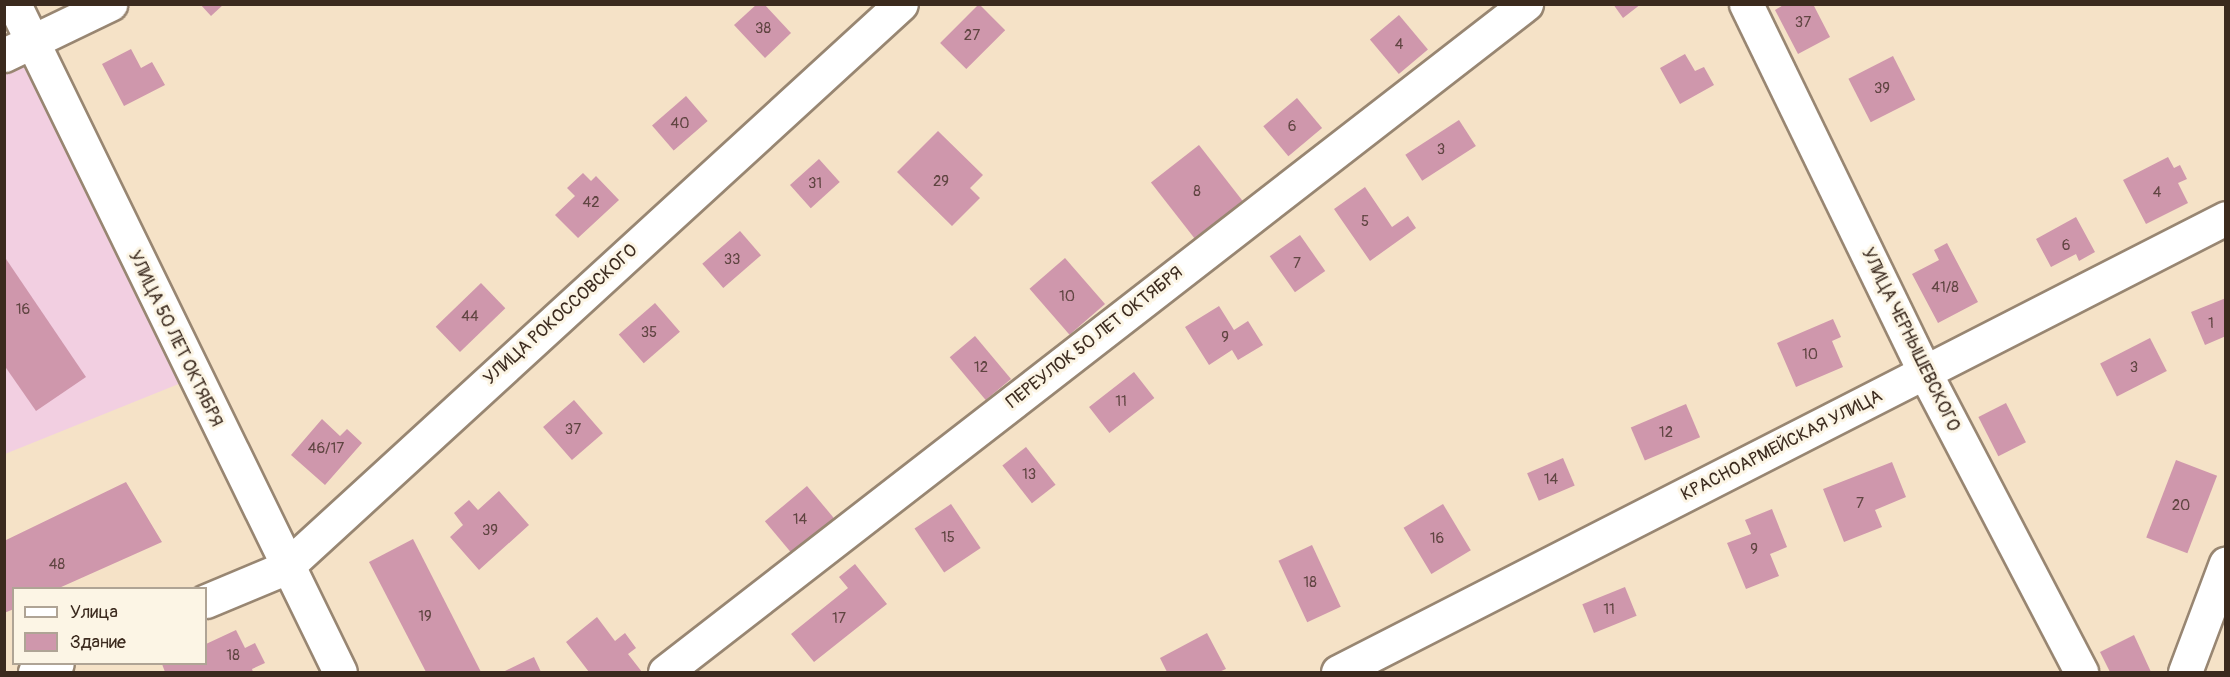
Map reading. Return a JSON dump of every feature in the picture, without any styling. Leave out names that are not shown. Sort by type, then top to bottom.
[{"type":"street","name":"УЛИЦА 50 ЛЕТ ОКТЯБРЯ","points":[[14,4],[19,49],[340,672]]},
{"type":"street","points":[[19,49],[110,4]]},
{"type":"street","name":"УЛИЦА РОКОССОВСКОГО","points":[[207,601],[285,568],[901,4]]},
{"type":"street","name":"ПЕРЕУЛОК 50 ЛЕТ ОКТЯБРЯ","points":[[665,672],[1526,4]]},
{"type":"street","name":"УЛИЦА ЧЕРНЫШЕВСКОГО","points":[[1746,4],[1925,373],[2080,672]]},
{"type":"street","name":"КРАСНОАРМЕЙСКАЯ УЛИЦА","points":[[1338,672],[2226,218]]},
{"type":"street","points":[[2186,672],[2226,563]]},
{"type":"street","points":[[35,672],[52,665]]},
{"type":"shaded area","points":[[33,43],[186,381],[5,454],[5,55]]},
{"type":"building","points":[[200,4],[224,4],[211,16]]},
{"type":"building","points":[[757,4],[764,4],[791,33],[765,58],[734,25]]},
{"type":"building","points":[[979,4],[1005,30],[966,69],[940,43]]},
{"type":"building","points":[[1613,4],[1641,4],[1623,18]]},
{"type":"building","points":[[1785,4],[1813,4],[1830,37],[1798,54],[1775,10]]},
{"type":"building","points":[[1399,15],[1428,49],[1399,74],[1370,39]]},
{"type":"building","points":[[131,49],[141,68],[152,62],[165,85],[124,106],[102,64]]},
{"type":"building","points":[[1685,54],[1695,71],[1704,67],[1714,85],[1680,104],[1660,68]]},
{"type":"building","points":[[1893,56],[1915,100],[1871,122],[1848,79]]},
{"type":"building","points":[[686,96],[708,121],[674,150],[652,126]]},
{"type":"building","points":[[1297,98],[1322,128],[1288,156],[1263,126]]},
{"type":"building","points":[[1459,120],[1476,146],[1422,181],[1405,155]]},
{"type":"building","points":[[938,131],[983,175],[970,188],[980,198],[952,226],[897,172]]},
{"type":"building","points":[[1199,145],[1243,201],[1195,239],[1151,183]]},
{"type":"building","points":[[2168,157],[2174,168],[2180,165],[2187,179],[2178,183],[2188,203],[2146,224],[2123,180]]},
{"type":"building","points":[[819,159],[840,182],[811,208],[790,185]]},
{"type":"building","points":[[583,173],[591,181],[596,176],[619,200],[578,238],[555,215],[575,196],[567,188]]},
{"type":"building","points":[[1365,187],[1392,227],[1408,216],[1416,228],[1370,261],[1334,209]]},
{"type":"building","points":[[2076,217],[2095,252],[2079,261],[2076,254],[2051,267],[2036,239]]},
{"type":"building","points":[[740,231],[761,255],[723,288],[702,264]]},
{"type":"building","points":[[1300,235],[1325,271],[1295,292],[1270,256]]},
{"type":"building","points":[[1947,243],[1978,302],[1938,323],[1912,274],[1939,260],[1934,250]]},
{"type":"building","points":[[4,256],[86,377],[36,411],[4,365]]},
{"type":"building","points":[[1065,258],[1105,304],[1070,335],[1030,289]]},
{"type":"building","points":[[481,283],[505,308],[460,352],[436,327]]},
{"type":"building","points":[[2226,298],[2226,336],[2205,345],[2191,312]]},
{"type":"building","points":[[655,303],[680,332],[644,363],[619,334]]},
{"type":"building","points":[[1219,306],[1234,330],[1248,321],[1263,345],[1238,360],[1232,350],[1209,365],[1185,327]]},
{"type":"building","points":[[1833,319],[1841,337],[1832,341],[1843,367],[1796,387],[1777,343]]},
{"type":"building","points":[[975,336],[1011,379],[986,400],[950,357]]},
{"type":"building","points":[[2150,338],[2167,371],[2117,396],[2100,363]]},
{"type":"building","points":[[1134,372],[1154,398],[1109,433],[1089,407]]},
{"type":"building","points":[[574,400],[603,433],[572,460],[543,427]]},
{"type":"building","points":[[2006,403],[2026,442],[1998,456],[1978,417]]},
{"type":"building","points":[[1686,404],[1700,437],[1645,461],[1631,427]]},
{"type":"building","points":[[322,419],[340,436],[347,429],[362,443],[325,485],[291,455]]},
{"type":"building","points":[[1026,447],[1056,485],[1032,503],[1002,465]]},
{"type":"building","points":[[1563,458],[1575,486],[1539,501],[1527,473]]},
{"type":"building","points":[[2176,460],[2217,476],[2187,553],[2146,537]]},
{"type":"building","points":[[1892,462],[1906,497],[1875,510],[1882,527],[1844,542],[1823,489]]},
{"type":"building","points":[[126,482],[162,542],[61,587],[12,587],[12,610],[4,613],[4,541]]},
{"type":"building","points":[[807,486],[834,518],[792,554],[765,521]]},
{"type":"building","points":[[499,491],[529,525],[479,570],[450,537],[463,525],[454,513],[469,500],[478,510]]},
{"type":"building","points":[[951,504],[981,548],[944,573],[915,529]]},
{"type":"building","points":[[1443,504],[1471,550],[1431,574],[1404,528]]},
{"type":"building","points":[[1772,509],[1787,547],[1770,554],[1779,576],[1746,589],[1727,543],[1751,534],[1745,520]]},
{"type":"building","points":[[413,539],[481,672],[426,672],[369,562]]},
{"type":"building","points":[[1312,545],[1341,607],[1307,622],[1278,561]]},
{"type":"building","points":[[855,564],[887,604],[814,662],[791,634],[848,588],[839,577]]},
{"type":"building","points":[[1625,587],[1637,616],[1594,633],[1582,604]]},
{"type":"building","points":[[597,617],[615,641],[625,633],[636,648],[628,654],[642,672],[589,672],[566,642]]},
{"type":"building","points":[[236,630],[245,648],[255,643],[265,663],[252,669],[253,672],[165,672],[162,665],[207,665],[207,644]]},
{"type":"building","points":[[1207,633],[1226,669],[1219,672],[1167,672],[1160,658]]},
{"type":"building","points":[[2134,635],[2151,672],[2110,672],[2100,652]]},
{"type":"building","points":[[534,657],[541,672],[503,672]]}]
